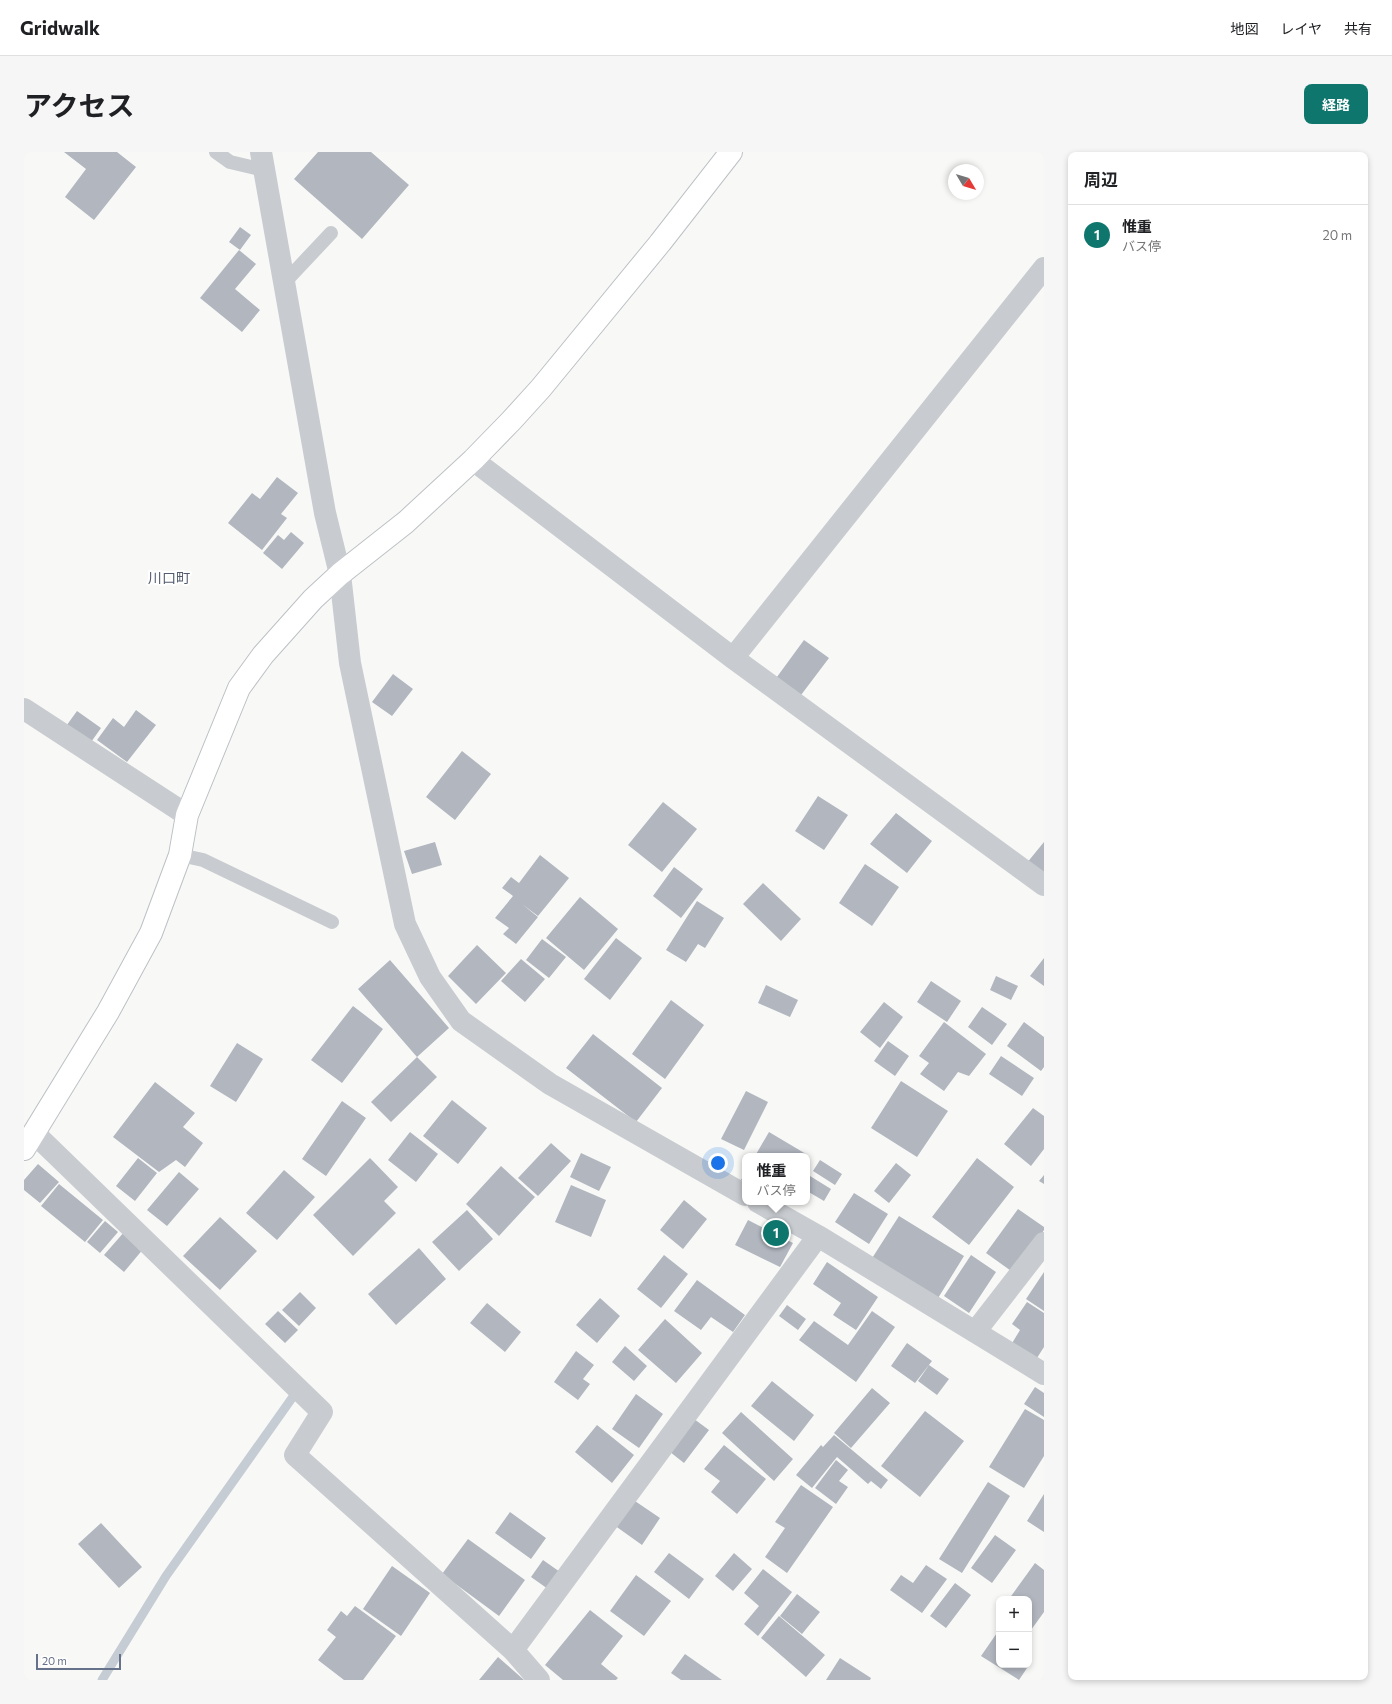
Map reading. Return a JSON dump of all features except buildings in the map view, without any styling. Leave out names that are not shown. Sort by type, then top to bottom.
[{"type":"street","points":[[539,1680],[513,1650],[295,1455],[322,1412],[29,1141],[108,1012],[151,933],[180,855],[188,815],[239,688],[264,655],[308,605],[340,574],[406,522],[473,460],[541,388],[660,243],[731,152]]},
{"type":"street","points":[[262,161],[325,513],[340,574],[350,663],[405,924],[430,977],[461,1021],[550,1084],[742,1192]]},
{"type":"street","points":[[733,658],[1044,268]]},
{"type":"street","points":[[473,460],[733,658],[1044,885]]},
{"type":"street","points":[[24,709],[188,815]]},
{"type":"street","points":[[763,1205],[818,1236],[1044,1374]]},
{"type":"street","points":[[513,1650],[818,1236]]},
{"type":"street","points":[[975,1332],[1044,1243]]},
{"type":"lane","points":[[216,152],[230,162],[262,161]]},
{"type":"lane","points":[[284,283],[331,233]]},
{"type":"lane","points":[[180,855],[202,860],[332,922]]},
{"type":"waterway","points":[[102,1680],[166,1576],[297,1391]]},
{"type":"place","name":"惟重","points":[[776,1233]]},
{"type":"district","name":"川口町","points":[[169,577]]}]
